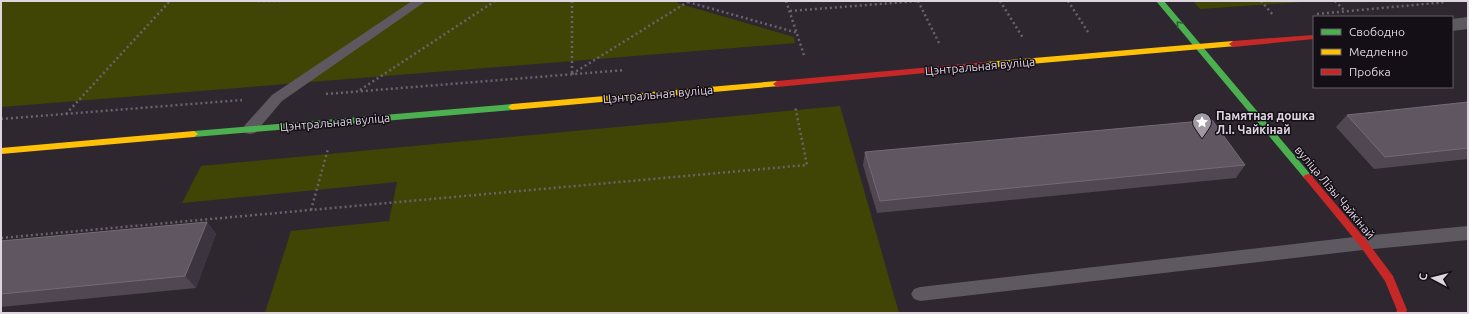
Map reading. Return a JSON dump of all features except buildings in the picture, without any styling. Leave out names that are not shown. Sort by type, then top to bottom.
[{"type":"street","name":"вуліца Лізы Чайкінай","points":[[1160,1],[1363,243],[1389,279],[1404,312]]},
{"type":"street","points":[[1453,25],[1468,23]]},
{"type":"street","name":"Цэнтральная вуліца","points":[[1,151],[1313,37]]},
{"type":"lane","points":[[250,129],[277,98],[420,1]]},
{"type":"lane","points":[[920,294],[1363,243],[1468,233]]},
{"type":"path","points":[[66,114],[170,1]]},
{"type":"path","points":[[258,1],[281,1]]},
{"type":"path","points":[[358,91],[495,1]]},
{"type":"path","points":[[572,1],[572,74]]},
{"type":"path","points":[[572,74],[687,1],[798,33]]},
{"type":"path","points":[[786,1],[798,33],[804,56],[797,56]]},
{"type":"path","points":[[790,11],[918,1],[940,45]]},
{"type":"path","points":[[1000,1],[1023,38]]},
{"type":"path","points":[[1068,1],[1088,33],[1081,33]]},
{"type":"path","points":[[1261,1],[1275,17],[1268,17]]},
{"type":"path","points":[[1335,1],[1345,12]]},
{"type":"path","points":[[1420,1],[1423,4]]},
{"type":"path","points":[[1314,14],[1451,2]]},
{"type":"path","points":[[1015,39],[1030,37]]},
{"type":"path","points":[[932,45],[948,44]]},
{"type":"path","points":[[321,94],[626,70]]},
{"type":"path","points":[[1,119],[277,98]]},
{"type":"path","points":[[1,238],[807,165],[795,104]]},
{"type":"path","points":[[311,210],[330,144]]},
{"type":"green space","points":[[1,1],[680,1],[677,3],[794,37],[795,43],[1,107]]},
{"type":"green space","points":[[1193,1],[1317,1],[1200,9]]},
{"type":"green space","points":[[840,106],[899,313],[265,313],[291,231],[389,221],[397,182],[182,203],[201,166]]},
{"type":"traffic: fast","points":[[1160,1],[1308,177]]},
{"type":"traffic: fast","points":[[194,134],[512,107]]},
{"type":"traffic: slow","points":[[986,65],[1233,44]]},
{"type":"traffic: slow","points":[[512,107],[777,84]]},
{"type":"traffic: slow","points":[[1,151],[194,134]]},
{"type":"traffic: jam","points":[[1233,44],[1313,37]]},
{"type":"traffic: jam","points":[[777,84],[986,65]]},
{"type":"traffic: jam","points":[[1308,177],[1363,243],[1389,279],[1402,310],[1401,313]]},
{"type":"place","name":"Памятная дошка Л.І. Чайкінай","points":[[1202,139]]}]
